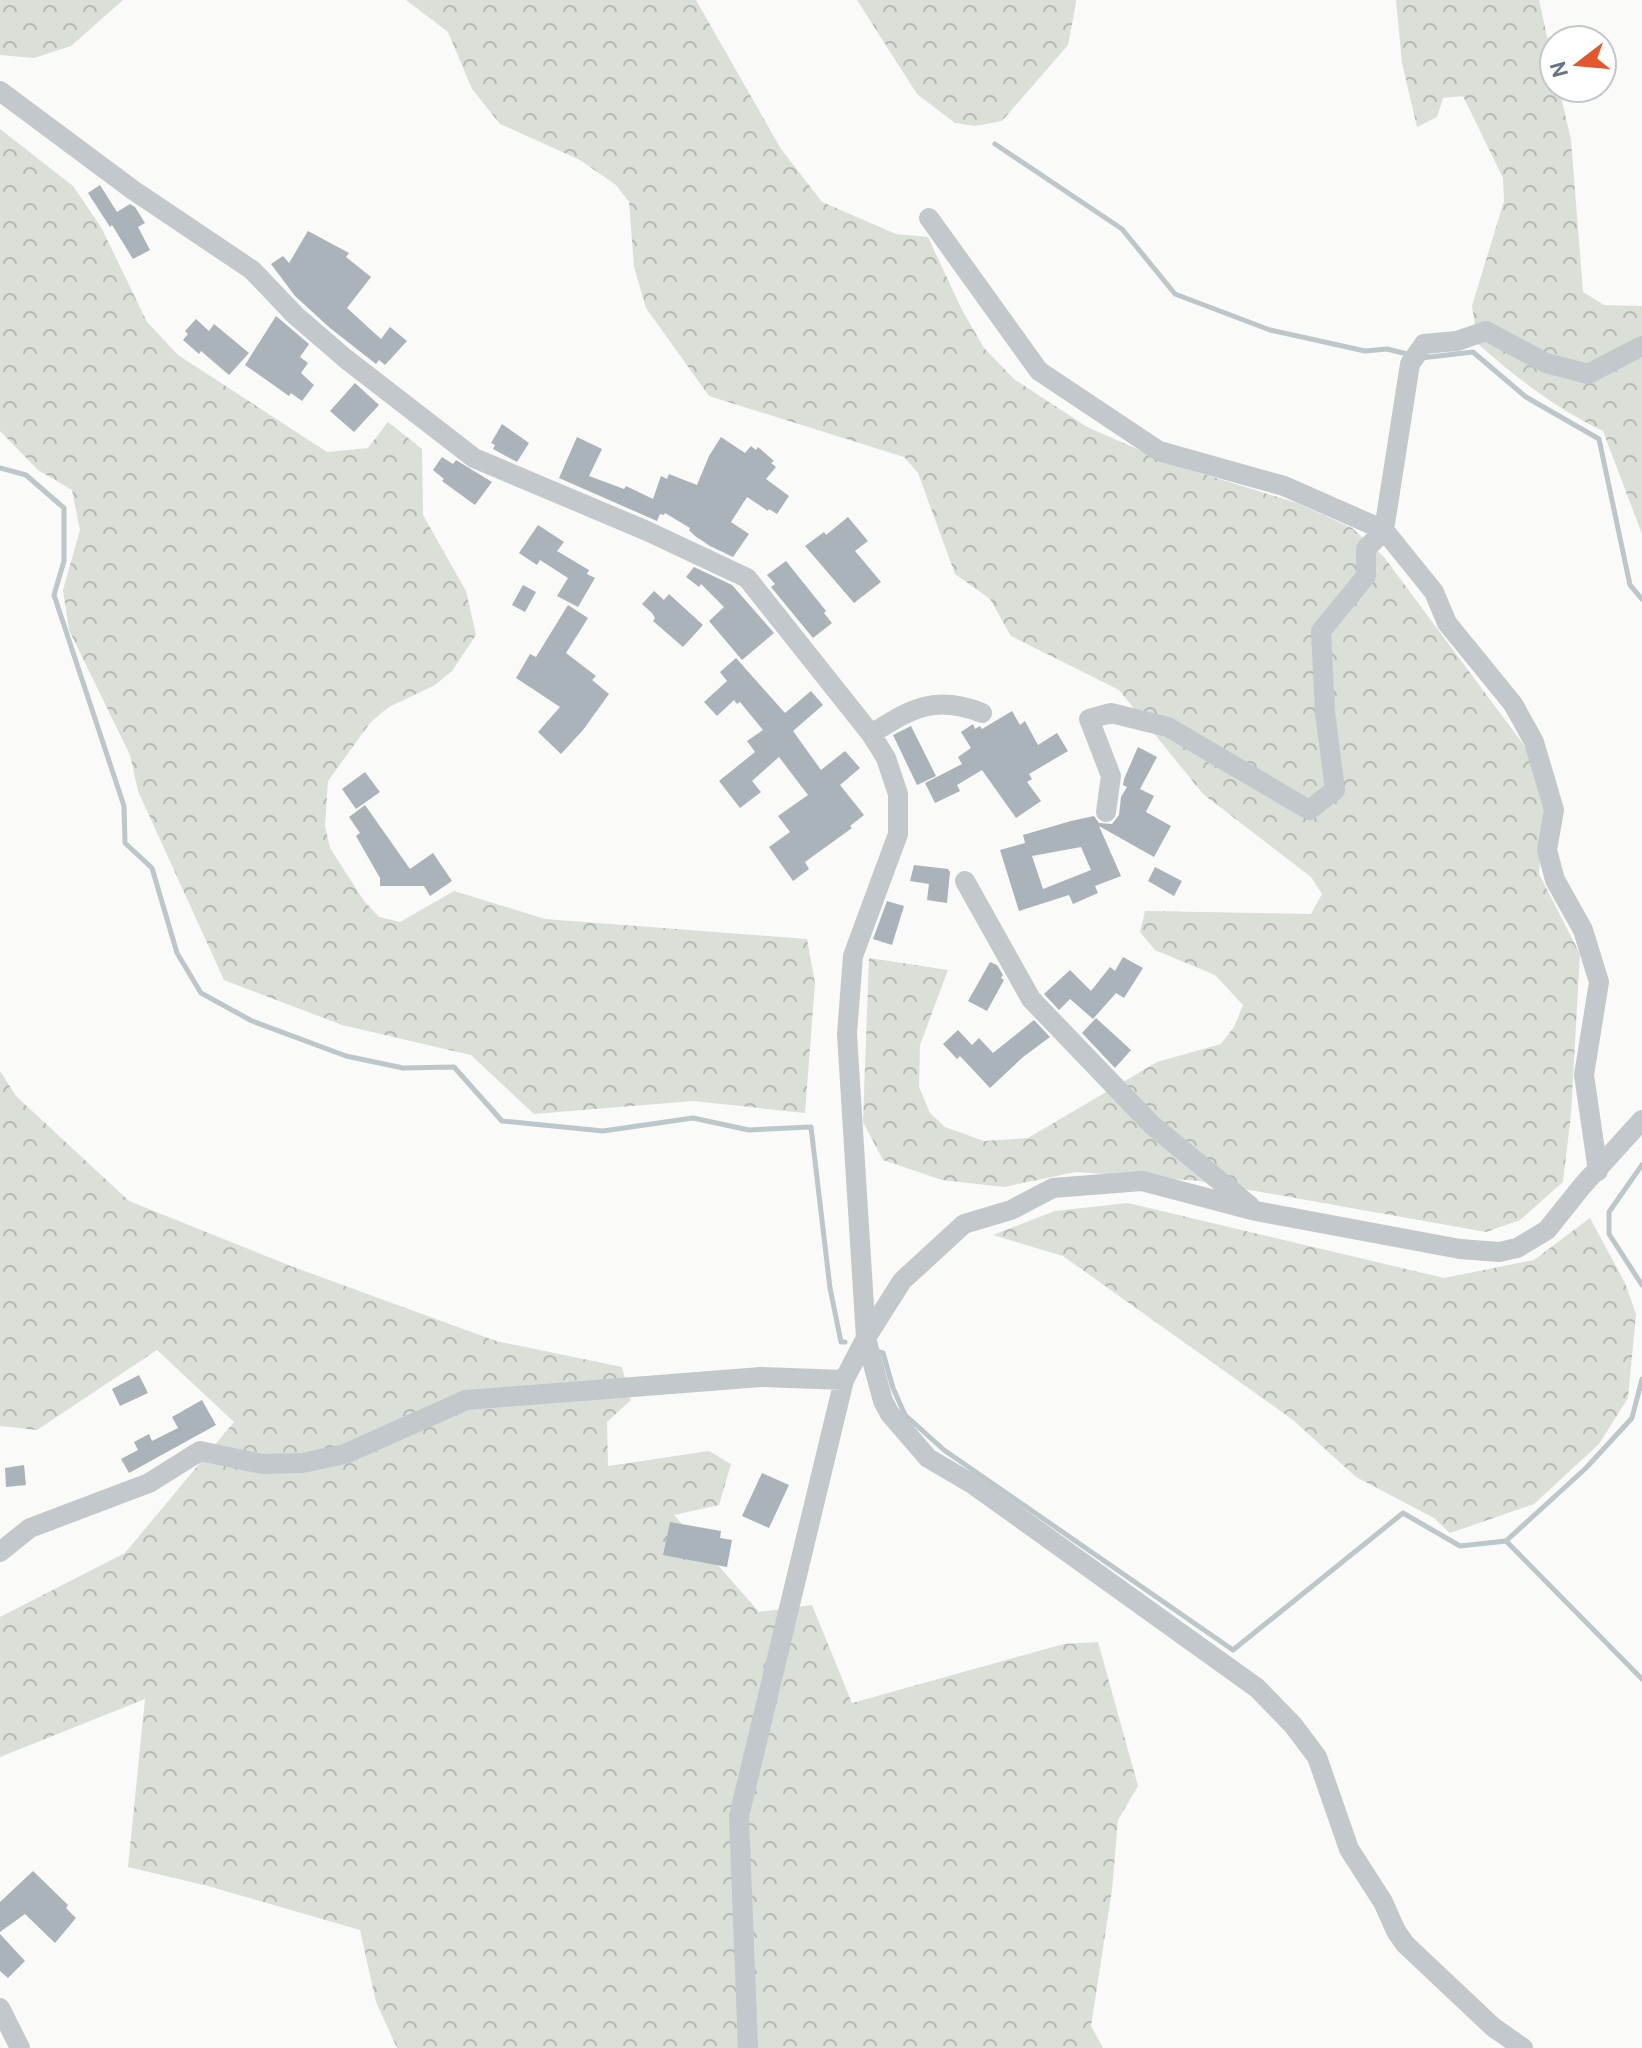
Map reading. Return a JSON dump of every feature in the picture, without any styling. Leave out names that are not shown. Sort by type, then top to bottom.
[{"type":"street","points":[[0,91],[133,190],[252,270],[295,315],[346,359],[474,458],[660,537],[747,578],[871,734],[886,758],[898,794],[898,834],[853,956],[847,1034],[866,1338],[883,1401],[890,1414],[928,1458],[974,1485],[1257,1688],[1293,1725],[1317,1757],[1349,1849],[1405,1944],[1493,2027],[1523,2048]]},
{"type":"street","points":[[929,218],[1039,371],[1159,451],[1284,486],[1384,530],[1434,592],[1447,623],[1513,704],[1534,742],[1554,810],[1547,850],[1555,880],[1583,930],[1599,982],[1584,1075],[1598,1171]]},
{"type":"street","points":[[1106,812],[1111,776],[1089,719],[1111,713],[1168,727],[1309,810],[1335,790],[1325,712],[1321,631],[1366,576],[1366,549],[1384,530],[1410,364],[1424,344],[1457,341],[1486,331],[1546,363],[1588,374],[1632,354],[1642,346]]},
{"type":"street","points":[[871,734],[911,709],[938,703],[964,706],[982,713]]},
{"type":"street","points":[[965,881],[1031,999],[1152,1125],[1256,1211]]},
{"type":"street","points":[[748,2048],[739,1816],[844,1380],[902,1281],[964,1224],[1011,1210],[1053,1188],[1142,1181],[1256,1211],[1460,1249],[1499,1252],[1517,1248],[1547,1230],[1642,1120]]},
{"type":"street","points":[[0,1552],[30,1528],[149,1483],[200,1451],[262,1464],[302,1463],[345,1454],[466,1400],[761,1377],[844,1380]]},
{"type":"street","points":[[0,2008],[20,2048]]},
{"type":"green space","points":[[0,0],[123,0],[71,46],[34,58],[0,55]]},
{"type":"green space","points":[[406,0],[696,0],[781,149],[822,202],[896,234],[928,237],[962,310],[984,348],[1014,379],[1087,427],[1174,465],[1297,503],[1352,528],[1384,557],[1526,748],[1544,810],[1539,874],[1580,954],[1571,1114],[1563,1182],[1520,1220],[1486,1232],[1199,1181],[1076,1172],[1004,1187],[942,1180],[883,1160],[863,1122],[869,958],[948,970],[920,1045],[919,1087],[930,1113],[945,1127],[984,1141],[1028,1138],[1157,1062],[1221,1044],[1234,1027],[1243,1005],[1215,975],[1155,950],[1140,932],[1145,911],[1311,914],[1322,894],[1311,877],[1203,794],[1119,690],[1011,636],[990,599],[955,574],[918,473],[904,457],[709,396],[646,308],[634,267],[629,202],[616,185],[580,160],[500,124],[472,89],[448,32]]},
{"type":"green space","points":[[857,0],[1076,0],[1076,3],[1068,45],[1002,121],[975,126],[955,123],[917,94]]},
{"type":"green space","points":[[1396,0],[1539,0],[1544,24],[1538,24],[1538,104],[1563,104],[1571,140],[1583,292],[1604,305],[1642,306],[1642,534],[1603,431],[1538,392],[1478,344],[1472,306],[1504,201],[1503,178],[1463,96],[1443,98],[1437,117],[1417,127],[1402,63]]},
{"type":"green space","points":[[0,129],[73,186],[101,227],[147,322],[178,355],[327,452],[368,448],[388,422],[422,449],[423,515],[466,591],[476,635],[452,671],[435,685],[387,708],[370,723],[328,781],[325,826],[330,848],[364,901],[379,917],[400,922],[454,891],[545,919],[807,939],[815,983],[805,1113],[693,1101],[534,1114],[471,1055],[342,1025],[224,980],[138,791],[130,755],[69,630],[63,590],[80,530],[72,490],[38,470],[0,431]]},
{"type":"green space","points":[[0,1071],[16,1096],[129,1201],[288,1265],[496,1341],[622,1367],[631,1400],[607,1422],[608,1466],[709,1451],[731,1464],[719,1505],[674,1515],[759,1612],[812,1605],[852,1703],[1064,1644],[1098,1642],[1138,1786],[1118,1820],[1112,1890],[1091,2026],[1103,2048],[397,2048],[376,2002],[360,1930],[208,1886],[128,1867],[145,1699],[0,1757],[0,1617],[125,1553],[234,1422],[157,1350],[37,1430],[0,1426]]},
{"type":"green space","points":[[1128,1203],[1444,1278],[1534,1260],[1590,1218],[1625,1283],[1636,1314],[1628,1398],[1599,1444],[1534,1504],[1450,1533],[1434,1518],[1356,1477],[1293,1420],[1063,1256],[993,1235],[1055,1211]]},
{"type":"building","points":[[100,185],[117,212],[130,204],[135,207],[145,223],[138,227],[150,250],[133,259],[88,193]]},
{"type":"building","points":[[308,231],[349,253],[346,257],[371,277],[347,308],[381,339],[390,327],[407,341],[385,365],[379,360],[376,364],[330,328],[295,296],[271,264],[283,256],[289,263]]},
{"type":"building","points":[[276,316],[309,344],[300,357],[308,363],[301,373],[314,385],[302,401],[291,393],[289,396],[245,365]]},
{"type":"building","points":[[196,319],[209,331],[214,324],[249,353],[229,375],[183,340],[188,334],[185,331]]},
{"type":"building","points":[[355,383],[379,405],[354,432],[330,411]]},
{"type":"building","points":[[502,424],[529,443],[517,462],[493,449],[495,445],[491,443]]},
{"type":"building","points":[[577,437],[602,449],[589,476],[624,489],[626,486],[653,499],[661,476],[667,479],[669,474],[697,485],[721,437],[745,453],[751,446],[756,450],[758,447],[774,461],[771,463],[776,467],[766,479],[789,496],[777,514],[747,497],[731,522],[749,534],[733,557],[710,546],[695,536],[690,528],[665,513],[660,514],[657,521],[559,478]]},
{"type":"building","points":[[442,457],[453,464],[456,460],[492,482],[475,505],[442,481],[444,479],[433,470]]},
{"type":"building","points":[[848,517],[868,541],[855,551],[881,582],[854,603],[805,546],[824,532],[826,535]]},
{"type":"building","points":[[538,525],[564,542],[557,551],[589,570],[587,574],[595,578],[578,607],[557,596],[568,578],[540,560],[537,565],[519,553]]},
{"type":"building","points":[[786,561],[832,623],[813,638],[771,587],[775,584],[767,575]]},
{"type":"building","points":[[694,567],[732,585],[774,633],[742,660],[709,621],[724,607],[701,584],[699,587],[686,577]]},
{"type":"building","points":[[523,585],[536,592],[525,612],[512,605]]},
{"type":"building","points":[[654,591],[664,600],[669,594],[703,625],[683,647],[653,621],[652,613],[642,604]]},
{"type":"building","points":[[568,605],[588,618],[566,653],[596,676],[592,680],[609,694],[561,754],[538,732],[560,707],[516,678],[530,654],[536,657]]},
{"type":"building","points":[[736,658],[785,713],[811,691],[823,705],[793,731],[821,770],[845,751],[860,768],[840,785],[864,815],[850,826],[852,828],[805,862],[809,869],[793,881],[769,847],[790,832],[778,816],[808,795],[779,757],[752,781],[761,792],[740,808],[719,781],[755,752],[747,741],[763,730],[740,702],[737,704],[734,700],[717,716],[704,702],[727,681],[720,672]]},
{"type":"building","points":[[1012,711],[1020,725],[1025,721],[1038,745],[1057,733],[1068,751],[1029,774],[1032,779],[1027,782],[1041,801],[1016,818],[982,770],[957,785],[960,791],[935,803],[925,783],[962,764],[958,757],[971,748],[961,732],[973,724],[975,729],[980,726],[982,729]]},
{"type":"building","points":[[911,726],[936,776],[917,785],[893,735]]},
{"type":"building","points":[[1138,747],[1157,757],[1140,789],[1154,796],[1146,812],[1171,826],[1154,857],[1099,826],[1121,876],[1095,886],[1098,893],[1073,904],[1069,895],[1019,911],[1000,850],[1025,843],[1023,835],[1071,821],[1094,816],[1099,823],[1112,824],[1119,815],[1121,797],[1127,787],[1123,785]],"holes":[[[1081,847],[1091,870],[1043,889],[1032,856]]]},
{"type":"building","points":[[365,772],[380,792],[356,809],[342,789]]},
{"type":"building","points":[[365,805],[410,869],[433,853],[452,881],[430,896],[424,886],[380,886],[380,878],[356,836],[360,833],[349,817]]},
{"type":"building","points":[[914,865],[948,869],[947,903],[927,900],[929,884],[910,881]]},
{"type":"building","points":[[1155,867],[1182,881],[1174,896],[1148,881]]},
{"type":"building","points":[[887,901],[904,906],[892,945],[873,939]]},
{"type":"building","points":[[1123,957],[1143,968],[1124,998],[1116,993],[1093,1019],[1070,999],[1059,1010],[1044,994],[1070,970],[1091,991],[1110,967],[1115,971]]},
{"type":"building","points":[[990,962],[997,965],[1004,980],[987,1011],[968,1001]]},
{"type":"building","points":[[1096,1018],[1131,1050],[1115,1068],[1082,1033]]},
{"type":"building","points":[[1034,1020],[1050,1037],[990,1088],[960,1056],[957,1059],[943,1044],[958,1030],[972,1045],[979,1038],[993,1053]]},
{"type":"building","points":[[139,1375],[148,1393],[120,1406],[112,1389]]},
{"type":"building","points":[[202,1400],[216,1425],[129,1473],[121,1459],[138,1450],[134,1442],[149,1434],[152,1441],[178,1428],[172,1417]]},
{"type":"building","points":[[24,1465],[26,1485],[6,1487],[5,1468]]},
{"type":"building","points":[[762,1473],[789,1485],[769,1528],[742,1516]]},
{"type":"building","points":[[670,1522],[721,1531],[720,1538],[732,1540],[727,1567],[663,1555]]},
{"type":"building","points":[[33,1871],[68,1905],[66,1908],[76,1918],[55,1943],[25,1914],[0,1932],[0,1902]]},
{"type":"building","points":[[0,1934],[25,1961],[8,1978],[0,1971]]},
{"type":"waterway","points":[[995,144],[1122,229],[1175,294],[1270,330],[1365,351],[1387,349],[1407,354]]},
{"type":"waterway","points":[[1421,358],[1473,352],[1526,397],[1599,439],[1630,585],[1642,599]]},
{"type":"waterway","points":[[0,468],[26,475],[64,508],[64,561],[54,595],[124,806],[125,843],[152,868],[177,953],[201,993],[252,1021],[346,1056],[403,1068],[454,1067],[502,1121],[603,1131],[693,1118],[749,1130],[811,1127],[830,1288],[841,1342],[845,1342]]},
{"type":"waterway","points":[[1642,1165],[1609,1212],[1609,1234],[1642,1285]]},
{"type":"waterway","points":[[879,1352],[883,1353],[905,1415],[944,1450],[1233,1650],[1403,1513],[1460,1546],[1506,1541],[1586,1468],[1632,1418],[1642,1379]]},
{"type":"waterway","points":[[1506,1541],[1642,1679]]}]
